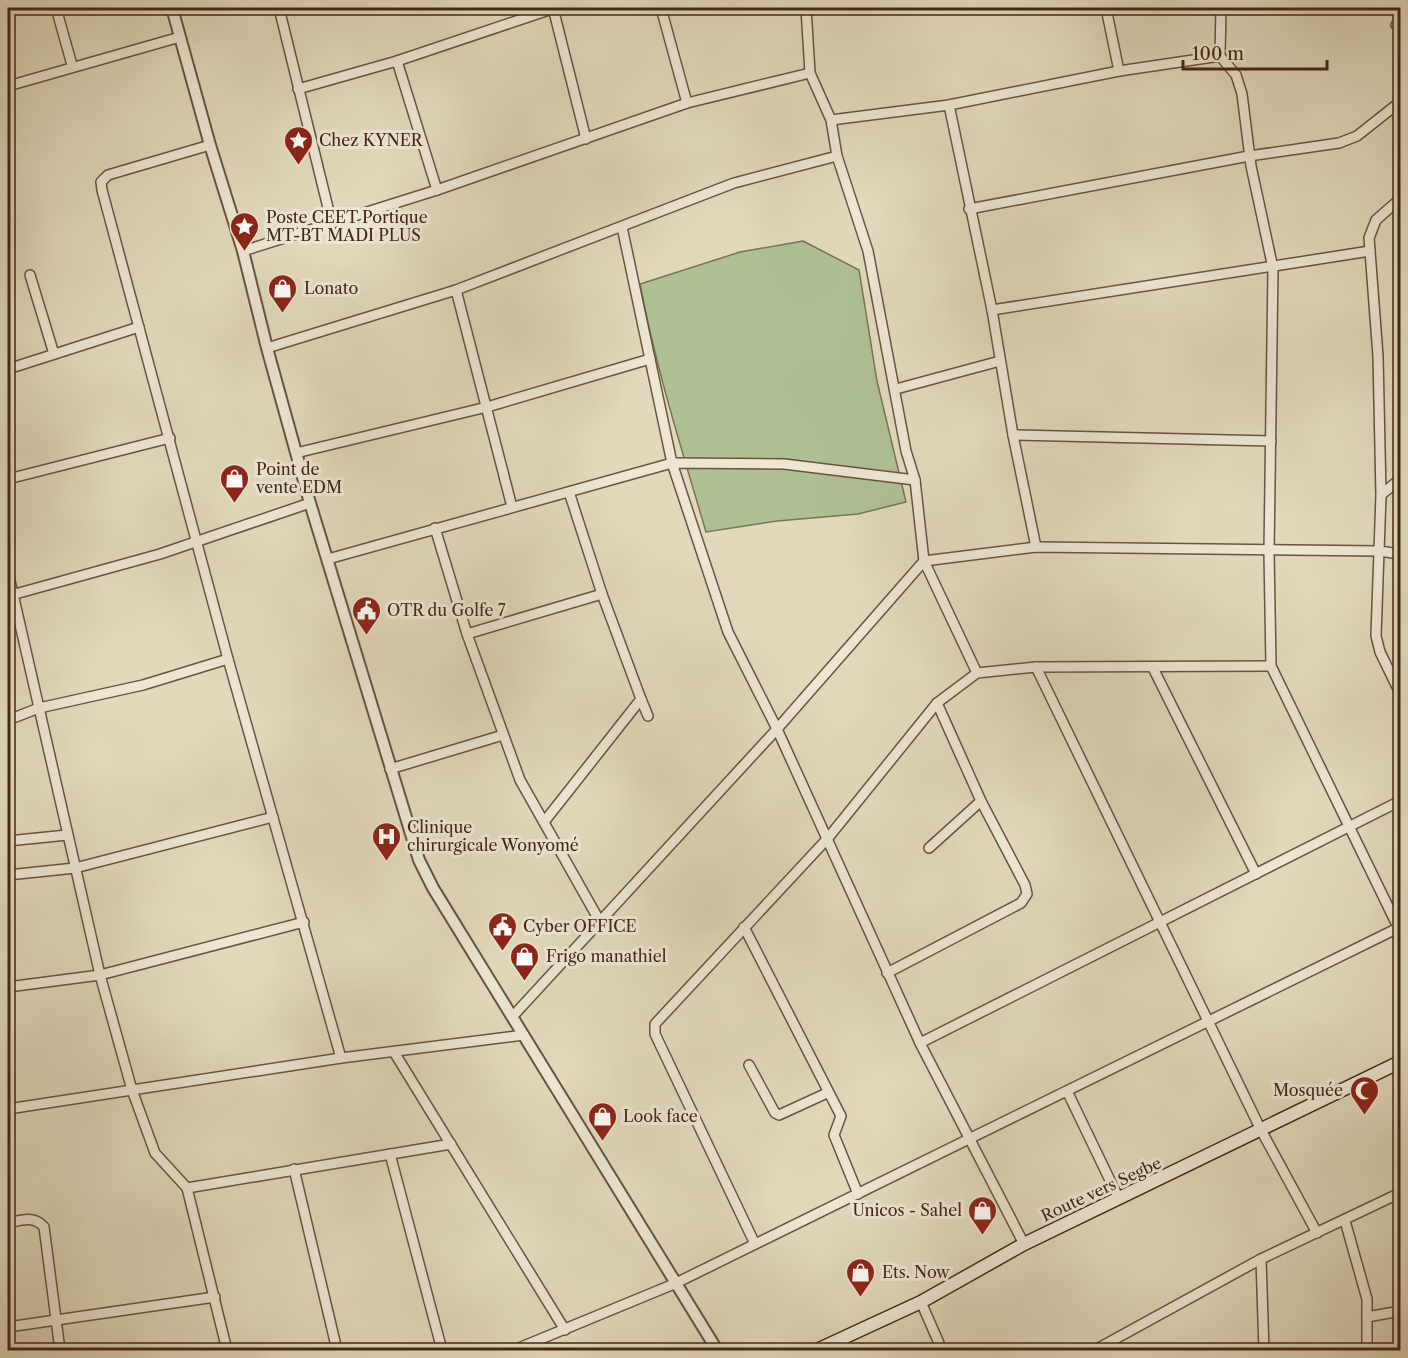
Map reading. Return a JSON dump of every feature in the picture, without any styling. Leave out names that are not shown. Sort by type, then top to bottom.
[{"type":"main road","name":"Route vers Segbe","points":[[817,1350],[921,1302],[1023,1244],[1401,1062]]},
{"type":"street","points":[[57,8],[72,65]]},
{"type":"street","points":[[172,8],[210,146],[243,250],[267,348],[310,503],[419,860],[674,1284],[717,1350]]},
{"type":"street","points":[[279,8],[332,224]]},
{"type":"street","points":[[298,89],[397,61],[553,8],[586,139]]},
{"type":"street","points":[[661,8],[687,103]]},
{"type":"street","points":[[819,8],[806,9],[810,73],[831,120],[837,156],[868,251],[906,451],[915,480],[924,561],[977,673]]},
{"type":"street","points":[[1106,8],[1119,70]]},
{"type":"street","points":[[514,1350],[674,1284],[1400,929],[1271,666],[1269,552],[1273,268],[1249,156],[1242,94],[1236,75],[1220,56],[1221,8]]},
{"type":"street","points":[[8,86],[72,65],[180,37]]},
{"type":"street","points":[[831,120],[949,105],[1119,70],[1220,56]]},
{"type":"street","points":[[397,61],[437,190]]},
{"type":"street","points":[[243,250],[437,190],[687,103],[810,73]]},
{"type":"street","points":[[969,210],[1249,156],[1349,141],[1401,102]]},
{"type":"street","points":[[949,105],[969,210],[992,310],[1013,435],[1036,547]]},
{"type":"street","points":[[210,146],[108,175],[101,182],[228,659],[341,1058]]},
{"type":"street","points":[[267,348],[456,290],[734,183],[837,156]]},
{"type":"street","points":[[1401,199],[1376,220],[1370,229],[1378,356],[1381,495],[1376,636],[1380,652],[1401,693]]},
{"type":"street","points":[[622,227],[672,463],[728,632],[777,729],[920,1042],[1023,1244]]},
{"type":"street","points":[[992,310],[1273,268],[1370,251]]},
{"type":"street","points":[[30,275],[54,354]]},
{"type":"street","points":[[456,290],[512,507]]},
{"type":"street","points":[[8,369],[139,327]]},
{"type":"street","points":[[296,453],[487,407],[650,359]]},
{"type":"street","points":[[896,389],[1000,361]]},
{"type":"street","points":[[1013,435],[1271,441]]},
{"type":"street","points":[[8,479],[170,438]]},
{"type":"street","points":[[328,560],[672,463],[784,464],[915,480]]},
{"type":"street","points":[[1381,495],[1401,479]]},
{"type":"street","points":[[568,492],[602,594],[648,716]]},
{"type":"street","points":[[11,596],[198,542],[310,503]]},
{"type":"street","points":[[435,528],[467,634],[520,780],[599,920]]},
{"type":"street","points":[[513,1016],[777,729],[924,561],[1036,547],[1269,552],[1379,551],[1401,554]]},
{"type":"street","points":[[8,572],[11,596],[100,975],[132,1090],[155,1153],[187,1188],[227,1350]]},
{"type":"street","points":[[467,634],[602,594]]},
{"type":"street","points":[[8,720],[39,708],[144,685],[228,659]]},
{"type":"street","points":[[755,1244],[654,1028],[655,1024],[828,838],[937,703],[977,673],[1036,667],[1271,666]]},
{"type":"street","points":[[1036,667],[1261,1130],[1317,1233]]},
{"type":"street","points":[[1153,668],[1256,874]]},
{"type":"street","points":[[544,822],[641,699]]},
{"type":"street","points":[[887,973],[1021,903],[1027,894],[1025,885],[981,801],[937,703]]},
{"type":"street","points":[[390,769],[503,735]]},
{"type":"street","points":[[929,848],[981,801]]},
{"type":"street","points":[[920,1042],[1401,801]]},
{"type":"street","points":[[8,875],[75,868],[273,817]]},
{"type":"street","points":[[8,841],[67,834]]},
{"type":"street","points":[[8,987],[100,975],[304,922]]},
{"type":"street","points":[[744,927],[827,1093],[841,1116],[834,1136],[858,1194]]},
{"type":"street","points":[[8,1109],[341,1058],[524,1035]]},
{"type":"street","points":[[394,1052],[565,1329]]},
{"type":"street","points":[[749,1065],[775,1113],[780,1115],[827,1093]]},
{"type":"street","points":[[1067,1091],[1119,1199]]},
{"type":"street","points":[[187,1188],[451,1144]]},
{"type":"street","points":[[390,1154],[442,1350]]},
{"type":"street","points":[[294,1169],[337,1350]]},
{"type":"street","points":[[1095,1350],[1261,1260],[1401,1192]]},
{"type":"street","points":[[8,1223],[31,1219],[39,1221],[44,1227],[60,1350]]},
{"type":"street","points":[[1345,1221],[1366,1299],[1367,1350]]},
{"type":"street","points":[[1261,1260],[1264,1350]]},
{"type":"street","points":[[8,1327],[215,1297]]},
{"type":"street","points":[[921,1302],[942,1350]]},
{"type":"street","points":[[1367,1317],[1401,1311]]},
{"type":"green space","points":[[803,241],[859,270],[877,381],[906,502],[858,514],[777,521],[706,532],[662,378],[640,284],[740,252]]},
{"type":"place","name":"Chez KYNER","points":[[298,166]]},
{"type":"place","name":"Poste CEET Portique MT-BT MADI PLUS","points":[[245,252]]},
{"type":"place","name":"Lonato","points":[[283,314]]},
{"type":"place","name":"Point de vente EDM","points":[[235,504]]},
{"type":"place","name":"OTR du Golfe 7","points":[[366,636]]},
{"type":"place","name":"Clinique chirurgicale Wonyomé","points":[[386,862]]},
{"type":"place","name":"Cyber OFFICE","points":[[502,952]]},
{"type":"place","name":"Frigo manathiel","points":[[525,982]]},
{"type":"place","name":"Mosquée","points":[[1364,1116]]},
{"type":"place","name":"Look face","points":[[602,1142]]},
{"type":"place","name":"Unicos - Sahel","points":[[983,1236]]},
{"type":"place","name":"Ets. Now","points":[[861,1298]]}]
